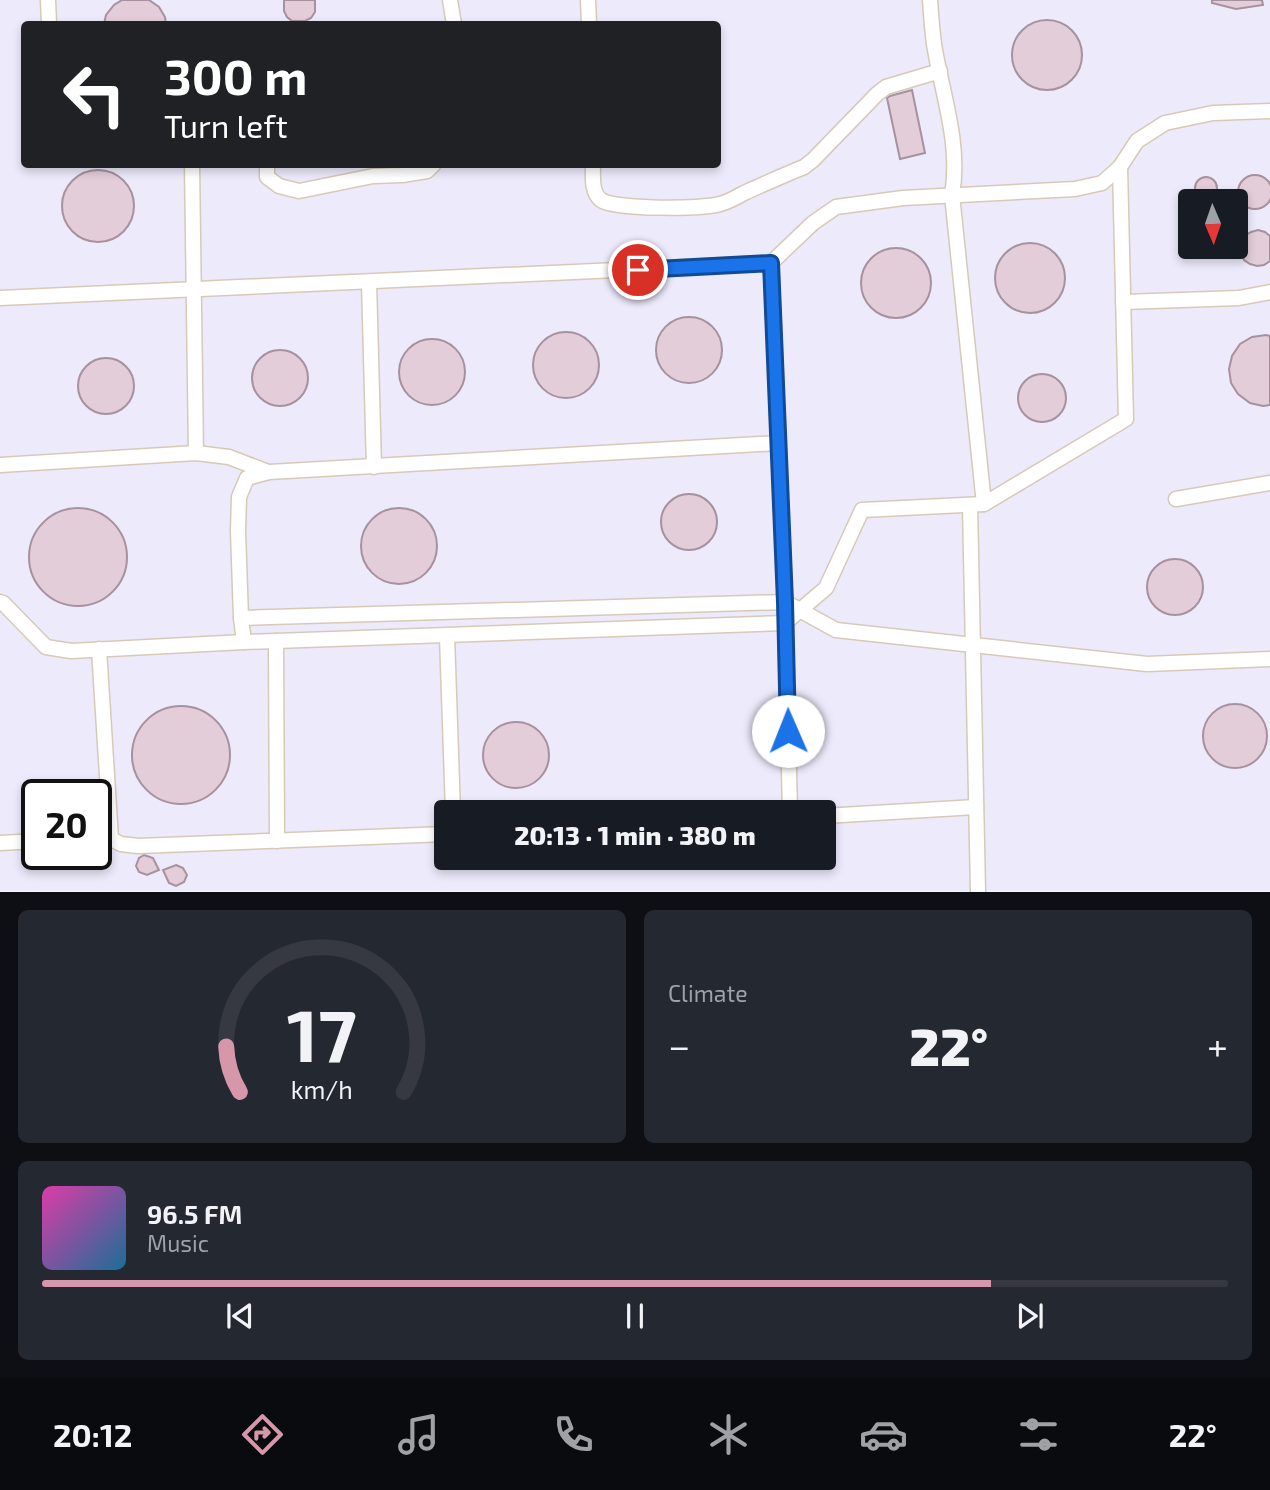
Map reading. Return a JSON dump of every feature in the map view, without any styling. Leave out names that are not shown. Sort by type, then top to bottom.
[{"type":"street","points":[[48,0],[49,21]]},
{"type":"street","points":[[450,0],[454,21]]},
{"type":"street","points":[[588,0],[589,21]]},
{"type":"street","points":[[930,0],[934,43],[954,148],[952,195],[977,505],[973,645],[978,891]]},
{"type":"street","points":[[593,168],[596,194],[602,201],[611,204],[638,207],[720,204],[804,167],[886,87],[940,71]]},
{"type":"street","points":[[0,298],[771,263],[813,223],[836,207],[903,198],[1075,189],[1102,183],[1120,167],[1137,141],[1165,123],[1213,113],[1270,111]]},
{"type":"street","points":[[0,602],[46,647],[71,651],[244,642],[785,623],[826,588],[862,510],[977,505],[1126,419],[1120,167]]},
{"type":"street","points":[[192,168],[196,453]]},
{"type":"street","points":[[267,168],[267,177],[279,186],[299,191],[373,176],[427,171],[430,168]]},
{"type":"street","points":[[771,263],[785,602],[790,800]]},
{"type":"street","points":[[369,282],[374,467]]},
{"type":"street","points":[[1123,302],[1239,298],[1270,292]]},
{"type":"street","points":[[244,642],[238,531],[239,497],[247,478],[269,472],[778,443]]},
{"type":"street","points":[[0,465],[196,453],[229,457],[269,472]]},
{"type":"street","points":[[1176,499],[1270,483]]},
{"type":"street","points":[[241,618],[785,602],[836,630],[1147,664],[1270,659]]},
{"type":"street","points":[[447,636],[453,800]]},
{"type":"street","points":[[276,641],[277,841]]},
{"type":"street","points":[[99,649],[102,779]]},
{"type":"street","points":[[836,815],[976,807]]},
{"type":"street","points":[[112,842],[138,846],[434,834]]},
{"type":"street","points":[[0,843],[21,842]]},
{"type":"shaded area","points":[[0,0],[1270,0],[1270,891],[0,891]]},
{"type":"building","points":[[122,0],[149,0],[159,7],[166,21],[105,21],[114,5]]},
{"type":"building","points":[[284,0],[315,0],[315,12],[305,21],[292,21],[284,11]]},
{"type":"building","points":[[1212,0],[1262,0],[1263,5],[1236,9],[1212,3]]},
{"type":"building","points":[[1047,20],[1072,30],[1082,55],[1072,80],[1047,90],[1022,80],[1012,55],[1022,30]]},
{"type":"building","points":[[912,90],[925,153],[900,159],[887,98]]},
{"type":"building","points":[[105,170],[124,180],[132,192],[132,220],[124,232],[112,240],[91,242],[72,232],[64,220],[62,199],[72,180],[84,172]]},
{"type":"building","points":[[1248,176],[1262,176],[1271,185],[1271,199],[1262,208],[1248,208],[1248,189],[1238,189],[1239,185]]},
{"type":"building","points":[[1206,177],[1214,180],[1217,189],[1195,188],[1198,180]]},
{"type":"building","points":[[1258,230],[1270,236],[1270,261],[1264,265],[1250,264],[1244,259],[1248,259],[1248,234]]},
{"type":"building","points":[[1030,243],[1055,253],[1065,278],[1055,303],[1030,313],[1005,303],[995,278],[1005,253]]},
{"type":"building","points":[[896,248],[921,258],[931,283],[921,308],[896,318],[871,308],[861,283],[871,258]]},
{"type":"building","points":[[683,317],[695,317],[707,322],[717,332],[722,350],[720,363],[707,378],[695,383],[683,383],[671,378],[661,368],[656,356],[656,344],[661,332],[671,322]]},
{"type":"building","points":[[560,332],[572,332],[584,337],[594,347],[599,365],[597,378],[584,393],[572,398],[560,398],[548,393],[538,383],[533,371],[533,359],[538,347],[548,337]]},
{"type":"building","points":[[1270,336],[1270,405],[1263,406],[1250,403],[1238,394],[1231,383],[1229,369],[1232,356],[1240,344],[1252,337]]},
{"type":"building","points":[[426,339],[438,339],[450,344],[460,354],[465,372],[463,385],[450,400],[438,405],[426,405],[414,400],[404,390],[399,378],[399,366],[404,354],[414,344]]},
{"type":"building","points":[[274,350],[286,350],[296,354],[304,362],[308,378],[304,394],[296,402],[286,406],[274,406],[264,402],[256,394],[252,384],[252,372],[256,362],[264,354]]},
{"type":"building","points":[[100,358],[112,358],[122,362],[130,370],[134,386],[130,402],[122,410],[112,414],[100,414],[90,410],[82,402],[78,392],[78,380],[82,370],[90,362]]},
{"type":"building","points":[[1042,374],[1059,381],[1066,398],[1059,415],[1042,422],[1025,415],[1018,398],[1025,381]]},
{"type":"building","points":[[683,494],[695,494],[705,498],[713,506],[717,522],[713,538],[705,546],[695,550],[683,550],[673,546],[665,538],[661,528],[661,516],[665,506],[673,498]]},
{"type":"building","points":[[78,508],[97,511],[113,522],[124,538],[127,557],[124,576],[113,592],[97,603],[78,606],[59,603],[43,592],[32,576],[29,557],[32,538],[43,522],[59,511]]},
{"type":"building","points":[[399,508],[413,511],[426,519],[434,532],[437,546],[434,560],[426,573],[413,581],[399,584],[385,581],[372,573],[364,560],[361,546],[364,532],[372,519],[385,511]]},
{"type":"building","points":[[1175,559],[1186,561],[1195,567],[1201,576],[1201,598],[1195,607],[1186,613],[1175,615],[1164,613],[1155,607],[1149,598],[1147,587],[1149,576],[1155,567],[1164,561]]},
{"type":"building","points":[[1229,704],[1241,704],[1258,713],[1265,724],[1265,748],[1258,759],[1241,768],[1229,768],[1217,763],[1208,754],[1203,742],[1203,730],[1208,718],[1217,709]]},
{"type":"building","points":[[181,706],[200,709],[216,720],[227,736],[230,755],[227,774],[216,790],[200,801],[181,804],[162,801],[146,790],[135,774],[132,755],[135,736],[146,720],[162,709]]},
{"type":"building","points":[[509,722],[523,722],[535,727],[544,736],[549,755],[547,768],[540,779],[523,788],[509,788],[497,783],[488,774],[483,762],[483,748],[488,736],[497,727]]},
{"type":"building","points":[[144,855],[153,858],[159,870],[147,875],[139,872],[136,866],[139,858]]},
{"type":"building","points":[[176,865],[183,868],[187,875],[184,882],[176,886],[169,883],[163,870]]},
{"type":"route","points":[[638,270],[771,263],[788,731]]}]
